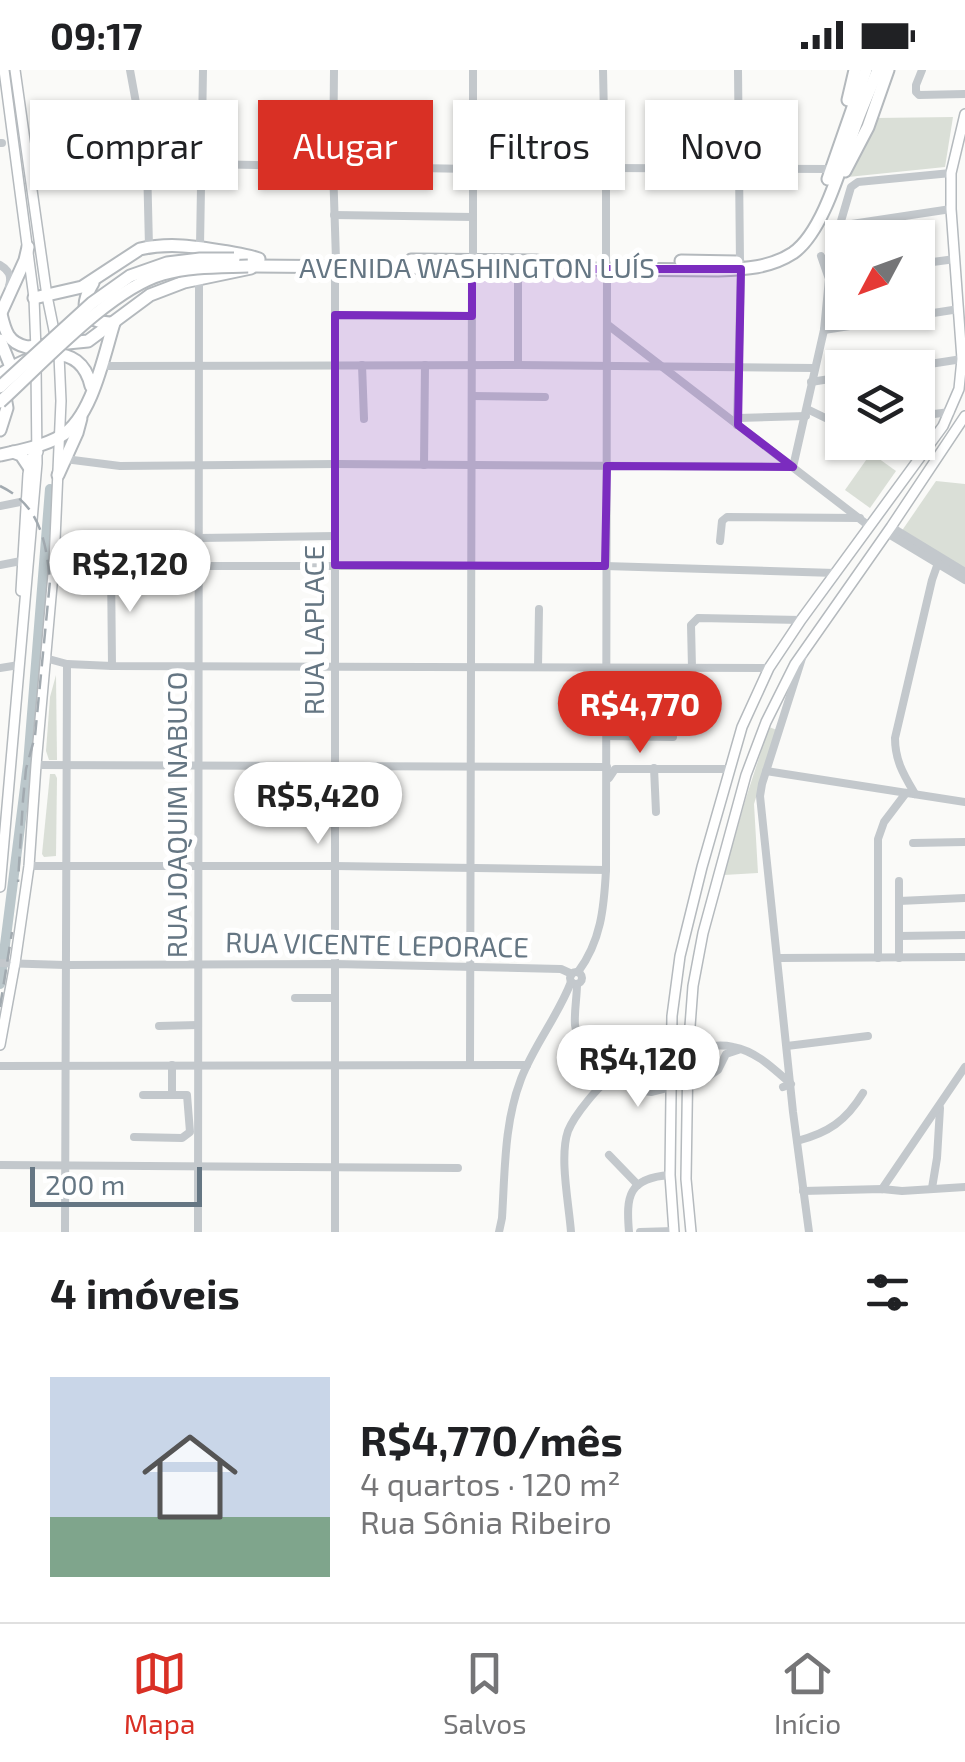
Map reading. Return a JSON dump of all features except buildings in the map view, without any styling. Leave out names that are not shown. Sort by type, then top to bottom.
[{"type":"highway","points":[[832,166],[855,70]]},
{"type":"highway","name":"AVENIDA WASHINGTON LUÍS","points":[[740,266],[776,253],[797,240],[812,218],[866,70]]},
{"type":"highway","name":"AVENIDA WASHINGTON LUÍS","points":[[0,387],[92,303],[130,276],[168,263],[200,258],[251,262],[760,267],[776,262],[798,249],[814,229],[878,70]]},
{"type":"highway","points":[[830,196],[868,128],[888,70]]},
{"type":"highway","points":[[0,340],[5,371],[36,352],[88,341],[167,287],[251,262],[247,254],[200,246],[149,247],[76,289],[41,297]]},
{"type":"highway","points":[[28,247],[0,314],[11,340],[36,352]]},
{"type":"highway","name":"AVENIDA WASHINGTON LUÍS","points":[[0,402],[124,292],[179,270],[251,262]]},
{"type":"highway","name":"AVENIDA WASHINGTON LUÍS","points":[[472,264],[518,268],[606,264]]},
{"type":"highway","points":[[95,279],[86,296],[87,314],[94,321],[114,323]]},
{"type":"highway","points":[[6,454],[38,448],[60,436],[80,414],[114,323]]},
{"type":"highway","points":[[58,350],[84,366],[92,390]]},
{"type":"highway","points":[[0,387],[8,408],[0,430]]},
{"type":"highway","points":[[58,475],[78,433],[80,414]]},
{"type":"highway","points":[[6,454],[21,455],[29,468]]},
{"type":"main road","points":[[4,70],[23,224],[58,350],[63,458]]},
{"type":"main road","points":[[0,887],[38,448],[36,352],[41,297],[16,70]]},
{"type":"main road","points":[[674,1231],[670,1175],[671,1059],[680,956],[742,727],[769,668],[865,522],[943,426],[959,389],[961,279],[955,259],[951,173],[965,114]]},
{"type":"main road","points":[[691,1232],[686,1179],[693,986],[703,933],[738,806],[766,722],[804,650],[964,422]]},
{"type":"main road","points":[[24,627],[19,617],[25,500],[32,454],[38,448]]},
{"type":"main road","points":[[0,1045],[29,866],[58,475]]},
{"type":"street","points":[[130,70],[135,100]]},
{"type":"street","points":[[202,100],[203,70]]},
{"type":"street","name":"RUA LAPLACE","points":[[334,70],[334,100]]},
{"type":"street","points":[[473,70],[473,100]]},
{"type":"street","points":[[603,70],[604,100]]},
{"type":"street","points":[[738,70],[738,100]]},
{"type":"street","points":[[922,70],[915,89],[919,94],[965,94]]},
{"type":"street","points":[[798,167],[832,166]]},
{"type":"street","points":[[951,173],[858,182],[851,187],[841,222],[844,225],[951,209]]},
{"type":"street","points":[[148,190],[149,247]]},
{"type":"street","points":[[200,190],[200,246]]},
{"type":"street","name":"RUA LAPLACE","points":[[334,190],[335,1232]]},
{"type":"street","points":[[470,1065],[472,190]]},
{"type":"street","points":[[499,1232],[512,1104],[528,1065],[588,959],[603,913],[608,736],[605,190]]},
{"type":"street","points":[[738,421],[739,190]]},
{"type":"street","points":[[334,216],[473,217]]},
{"type":"street","points":[[821,256],[825,268]]},
{"type":"street","points":[[935,262],[955,259]]},
{"type":"street","points":[[0,265],[11,279],[7,296]]},
{"type":"street","points":[[518,268],[518,364]]},
{"type":"street","name":"RUA JOAQUIM NABUCO","points":[[198,1232],[199,278]]},
{"type":"street","points":[[824,330],[958,308]]},
{"type":"street","points":[[335,316],[472,316]]},
{"type":"street","points":[[793,467],[825,320]]},
{"type":"street","points":[[608,325],[865,522]]},
{"type":"street","points":[[935,363],[962,359]]},
{"type":"street","points":[[362,364],[364,419]]},
{"type":"street","points":[[108,366],[518,364],[814,368]]},
{"type":"street","points":[[424,465],[425,365]]},
{"type":"street","points":[[811,382],[825,380]]},
{"type":"street","points":[[472,396],[544,397]]},
{"type":"street","points":[[935,414],[950,412]]},
{"type":"street","points":[[738,421],[806,413],[825,420]]},
{"type":"street","points":[[63,458],[120,466],[198,467],[793,467]]},
{"type":"street","points":[[0,506],[25,500]]},
{"type":"street","points":[[720,542],[722,521],[728,517],[865,522]]},
{"type":"street","points":[[889,530],[965,580]]},
{"type":"street","points":[[889,530],[965,572]]},
{"type":"street","points":[[198,538],[335,536]]},
{"type":"street","points":[[0,566],[22,561]]},
{"type":"street","points":[[54,563],[606,566],[835,573]]},
{"type":"street","points":[[911,794],[899,768],[896,738],[938,563]]},
{"type":"street","points":[[111,565],[112,666]]},
{"type":"street","points":[[538,667],[539,609]]},
{"type":"street","points":[[692,668],[691,626],[698,618],[801,620]]},
{"type":"street","points":[[804,650],[766,771],[760,809],[789,1066],[787,1086],[808,1232]]},
{"type":"street","points":[[45,658],[67,664],[112,666],[769,668]]},
{"type":"street","points":[[44,670],[67,664]]},
{"type":"street","points":[[65,1232],[67,664]]},
{"type":"street","points":[[0,668],[19,666]]},
{"type":"street","points":[[608,736],[674,738]]},
{"type":"street","points":[[36,765],[607,767]]},
{"type":"street","points":[[607,784],[615,768],[730,770]]},
{"type":"street","points":[[654,768],[656,812]]},
{"type":"street","points":[[766,771],[965,802]]},
{"type":"street","points":[[304,793],[335,792]]},
{"type":"street","points":[[878,958],[878,838],[884,822],[911,794]]},
{"type":"street","points":[[913,843],[965,842]]},
{"type":"street","points":[[29,866],[606,870]]},
{"type":"street","points":[[899,881],[899,958]]},
{"type":"street","points":[[899,900],[965,898]]},
{"type":"street","points":[[898,936],[965,934]]},
{"type":"street","points":[[778,958],[965,957]]},
{"type":"street","name":"RUA VICENTE LEPORACE","points":[[0,963],[470,966],[562,969],[575,978]]},
{"type":"street","points":[[575,978],[575,1025],[580,1042],[592,1058],[640,1090],[671,1088],[714,1074],[730,1052],[742,1050]]},
{"type":"street","points":[[566,996],[572,993],[577,998]]},
{"type":"street","points":[[295,998],[335,998]]},
{"type":"street","points":[[159,1026],[198,1025]]},
{"type":"street","points":[[787,1046],[868,1036]]},
{"type":"street","points":[[570,1232],[564,1152],[568,1132],[608,1080],[688,1052],[732,1046],[763,1060],[787,1086]]},
{"type":"street","points":[[715,1047],[722,1059]]},
{"type":"street","points":[[172,1065],[172,1094]]},
{"type":"street","points":[[0,1066],[528,1065]]},
{"type":"street","points":[[602,1066],[628,1072]]},
{"type":"street","points":[[779,1076],[789,1066]]},
{"type":"street","points":[[882,1189],[965,1067]]},
{"type":"street","points":[[640,1090],[637,1079],[641,1070]]},
{"type":"street","points":[[797,1141],[837,1126],[863,1093]]},
{"type":"street","points":[[134,1137],[182,1138],[190,1132],[189,1097],[143,1094]]},
{"type":"street","points":[[932,1188],[940,1104]]},
{"type":"street","points":[[609,1155],[638,1185]]},
{"type":"street","points":[[0,1164],[458,1168]]},
{"type":"street","points":[[629,1232],[628,1201],[638,1185],[652,1177],[670,1175]]},
{"type":"street","points":[[803,1192],[965,1187]]},
{"type":"street","points":[[640,1232],[674,1231]]},
{"type":"highlighted area","points":[[472,269],[741,269],[738,425],[793,467],[607,466],[605,566],[335,565],[335,315],[472,316]]},
{"type":"shaded area","points":[[953,117],[945,167],[848,177],[876,118]]},
{"type":"shaded area","points":[[866,460],[881,460],[896,471],[870,508],[845,490]]},
{"type":"shaded area","points":[[936,481],[965,484],[965,568],[901,532]]},
{"type":"shaded area","points":[[56,675],[57,760],[49,760],[46,751],[50,697]]},
{"type":"shaded area","points":[[769,727],[777,730],[754,804],[758,873],[724,875],[745,801]]},
{"type":"shaded area","points":[[50,774],[57,778],[56,856],[44,857],[42,854]]},
{"type":"waterway","points":[[0,984],[28,764],[50,489]]},
{"type":"railway","points":[[0,486],[24,503],[32,514],[43,538],[50,581],[35,736],[26,769],[18,882]]},
{"type":"railway","points":[[0,1007],[12,932]]}]
